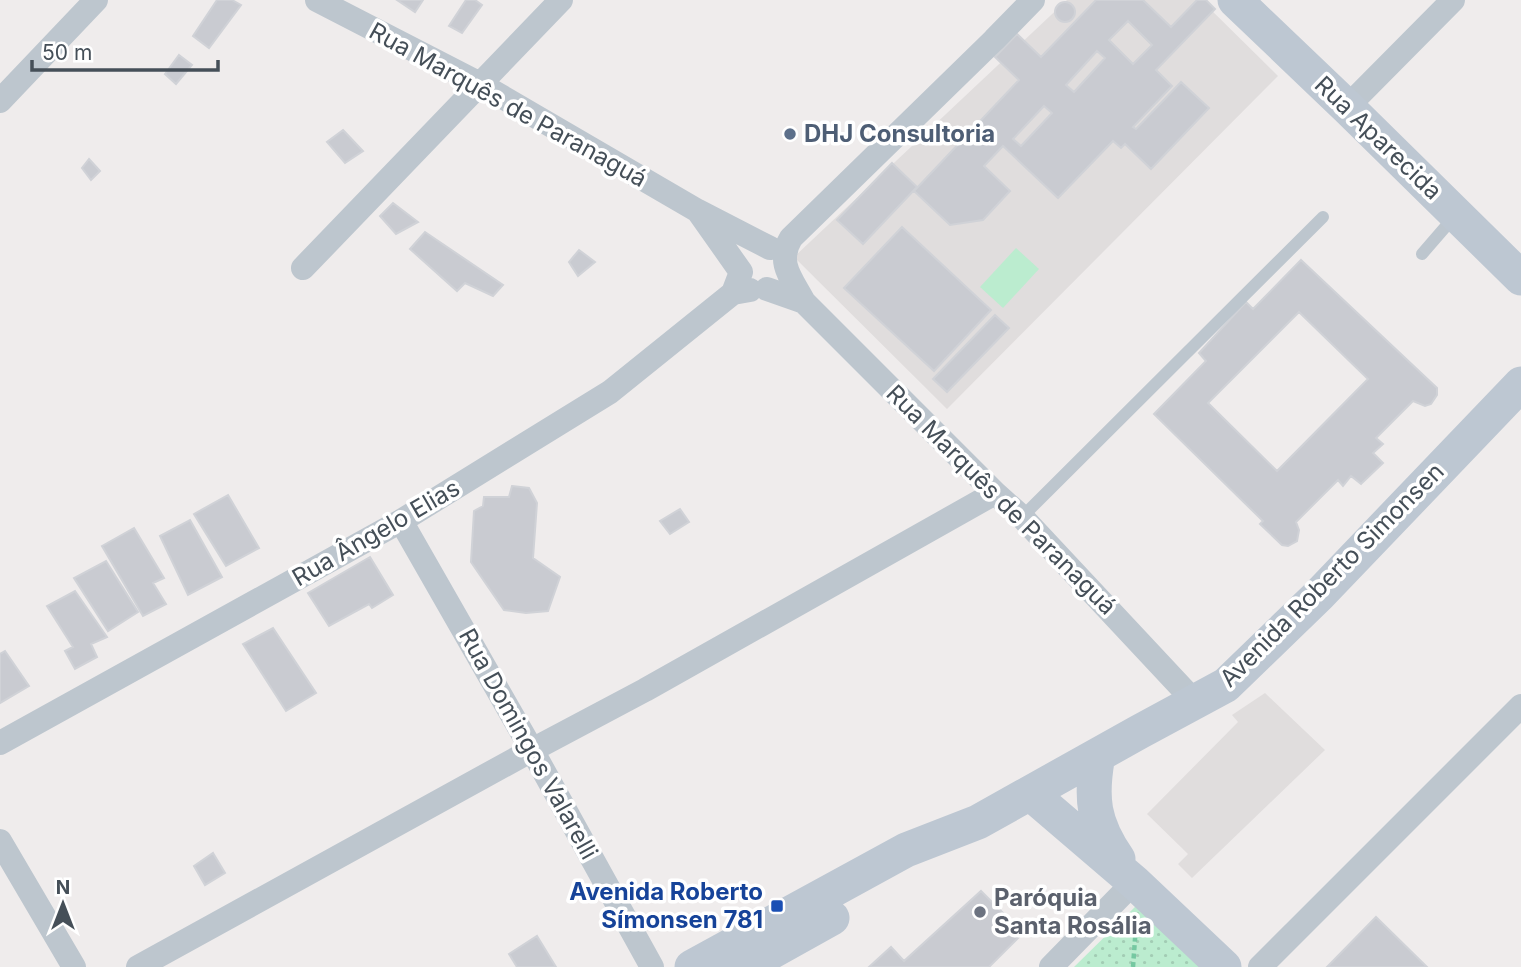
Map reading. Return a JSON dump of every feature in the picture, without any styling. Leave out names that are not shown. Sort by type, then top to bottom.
[{"type":"main road","name":"Rua Aparecida","points":[[1235,0],[1521,278]]},
{"type":"main road","name":"Avenida Roberto Simonsen","points":[[692,967],[906,850],[978,822],[1226,685],[1345,568],[1521,384]]},
{"type":"main road","points":[[1098,755],[1093,780],[1093,799],[1100,831],[1134,882]]},
{"type":"main road","points":[[1030,793],[1134,882],[1224,967]]},
{"type":"main road","name":"Avenida Roberto Simonsen","points":[[744,967],[919,870],[978,822]]},
{"type":"main road","points":[[719,967],[840,899],[889,859]]},
{"type":"street","points":[[0,101],[96,0]]},
{"type":"street","name":"Rua Marquês de Paranaguá","points":[[317,0],[480,84],[777,256],[804,302],[1022,517],[1195,702]]},
{"type":"street","points":[[303,268],[561,0]]},
{"type":"street","points":[[777,256],[791,238],[1032,0]]},
{"type":"street","points":[[1347,107],[1454,0]]},
{"type":"street","name":"Rua Marquês de Paranaguá","points":[[698,211],[749,286],[804,302]]},
{"type":"street","points":[[758,247],[777,256],[783,275],[777,284],[749,286],[742,261],[749,251],[758,247]]},
{"type":"street","name":"Rua Ângelo Elias","points":[[0,743],[401,521],[610,392],[749,286]]},
{"type":"street","points":[[138,967],[645,690],[995,493]]},
{"type":"street","name":"Rua Domingos Valarelli","points":[[401,521],[652,967]]},
{"type":"street","points":[[1260,967],[1521,706]]},
{"type":"street","points":[[0,841],[74,967]]},
{"type":"street","points":[[1051,967],[1134,882]]},
{"type":"lane","points":[[1422,254],[1456,214]]},
{"type":"lane","points":[[1022,517],[1323,217]]},
{"type":"shaded area","points":[[1067,0],[1201,0],[1278,76],[947,409],[794,257]]},
{"type":"shaded area","points":[[1265,693],[1325,750],[1192,878],[1178,864],[1188,854],[1147,814],[1238,722],[1232,715]]},
{"type":"green space","points":[[1016,248],[1039,269],[1003,308],[980,287]]},
{"type":"green space","points":[[1137,905],[1202,967],[1074,967]]},
{"type":"building","points":[[217,0],[232,0],[241,5],[209,48],[193,36]]},
{"type":"building","points":[[397,0],[423,0],[415,12]]},
{"type":"building","points":[[466,0],[475,0],[482,5],[462,33],[449,26]]},
{"type":"building","points":[[1096,0],[1143,0],[1171,27],[1197,0],[1206,0],[1215,9],[1156,70],[1172,86],[1133,127],[1136,129],[1181,82],[1209,108],[1151,169],[1125,144],[1121,148],[1113,141],[1058,198],[1003,146],[984,166],[1010,191],[983,220],[950,225],[914,191],[1019,80],[995,57],[1017,34],[1041,57]],"holes":[[[1128,21],[1152,45],[1133,64],[1109,40]],[[1097,51],[1105,58],[1074,92],[1066,85]],[[1044,106],[1052,113],[1021,146],[1013,139]]]},
{"type":"building","points":[[1061,2],[1069,2],[1075,12],[1069,22],[1061,22],[1055,16],[1055,8]]},
{"type":"building","points":[[179,55],[192,65],[176,84],[165,74]]},
{"type":"building","points":[[343,130],[363,151],[345,163],[327,142]]},
{"type":"building","points":[[89,159],[100,171],[91,180],[82,168]]},
{"type":"building","points":[[892,163],[917,187],[863,244],[837,220]]},
{"type":"building","points":[[393,203],[418,222],[396,234],[380,216]]},
{"type":"building","points":[[902,227],[991,310],[934,371],[844,288]]},
{"type":"building","points":[[425,232],[503,285],[493,296],[465,283],[457,291],[410,249]]},
{"type":"building","points":[[579,250],[595,262],[578,276],[569,262]]},
{"type":"building","points":[[1301,260],[1437,388],[1437,395],[1431,404],[1425,406],[1413,401],[1376,438],[1383,444],[1373,453],[1383,463],[1361,484],[1351,476],[1343,486],[1338,480],[1296,522],[1299,530],[1297,541],[1288,546],[1282,545],[1260,524],[1263,521],[1154,414],[1206,361],[1199,353],[1246,302],[1253,309]],"holes":[[[1299,312],[1368,379],[1277,471],[1208,403]]]},
{"type":"building","points":[[995,315],[1009,328],[947,392],[933,379]]},
{"type":"building","points":[[512,486],[529,488],[537,503],[533,558],[560,577],[548,611],[526,613],[504,610],[471,562],[474,511],[483,506],[484,497],[509,497]]},
{"type":"building","points":[[228,495],[259,548],[226,566],[194,514]]},
{"type":"building","points":[[680,509],[689,522],[670,534],[660,521]]},
{"type":"building","points":[[190,520],[222,577],[188,595],[160,536]]},
{"type":"building","points":[[134,528],[164,578],[153,583],[166,604],[143,616],[102,546]]},
{"type":"building","points":[[370,557],[393,595],[372,608],[369,604],[329,626],[308,593]]},
{"type":"building","points":[[106,561],[138,612],[108,631],[74,578]]},
{"type":"building","points":[[75,591],[107,637],[91,644],[97,657],[75,669],[65,651],[73,647],[47,606]]},
{"type":"building","points":[[273,628],[316,693],[286,711],[243,644]]},
{"type":"building","points":[[5,651],[29,686],[0,703],[0,654]]},
{"type":"building","points":[[213,853],[225,873],[205,885],[194,866]]},
{"type":"building","name":"Paróquia Santa Rosália","points":[[981,891],[1023,933],[989,967],[869,967],[891,947],[904,961]]},
{"type":"building","points":[[1376,917],[1427,967],[1327,967]]},
{"type":"building","points":[[537,936],[556,967],[517,967],[509,954]]},
{"type":"place","name":"DHJ Consultoria","points":[[790,134]]},
{"type":"place","name":"Avenida Roberto Símonsen 781","points":[[777,906]]},
{"type":"place","name":"Paróquia Santa Rosália","points":[[980,912]]}]
